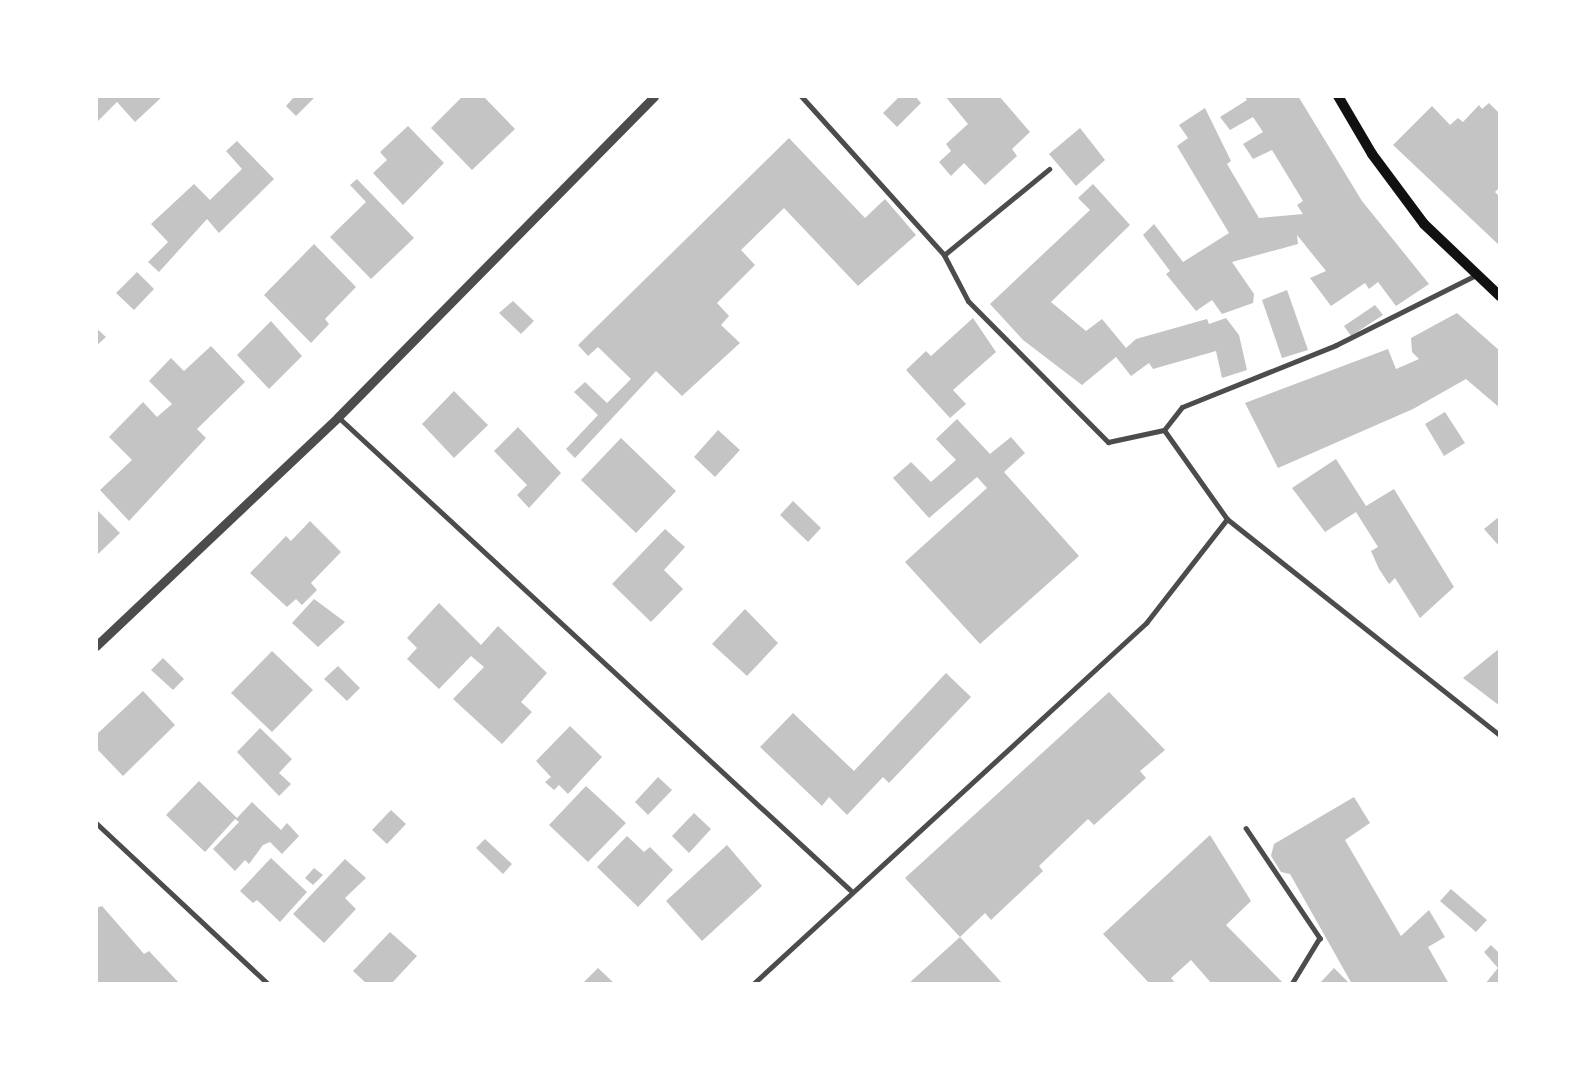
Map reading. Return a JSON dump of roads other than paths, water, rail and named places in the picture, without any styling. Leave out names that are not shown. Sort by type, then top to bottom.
[{"type":"main road","points":[[1338,96],[1372,154],[1424,224],[1500,296]]},
{"type":"street","points":[[96,646],[338,417],[654,96]]},
{"type":"street","points":[[800,96],[944,256],[968,301],[1108,442],[1164,430],[1182,407],[1336,346],[1476,275]]},
{"type":"street","points":[[944,256],[1049,170]]},
{"type":"street","points":[[338,417],[850,890]]},
{"type":"street","points":[[1164,430],[1226,519],[1500,735]]},
{"type":"street","points":[[753,984],[850,890],[1146,623],[1226,519]]},
{"type":"street","points":[[96,823],[268,984]]},
{"type":"street","points":[[1246,828],[1320,938],[1292,984]]}]
